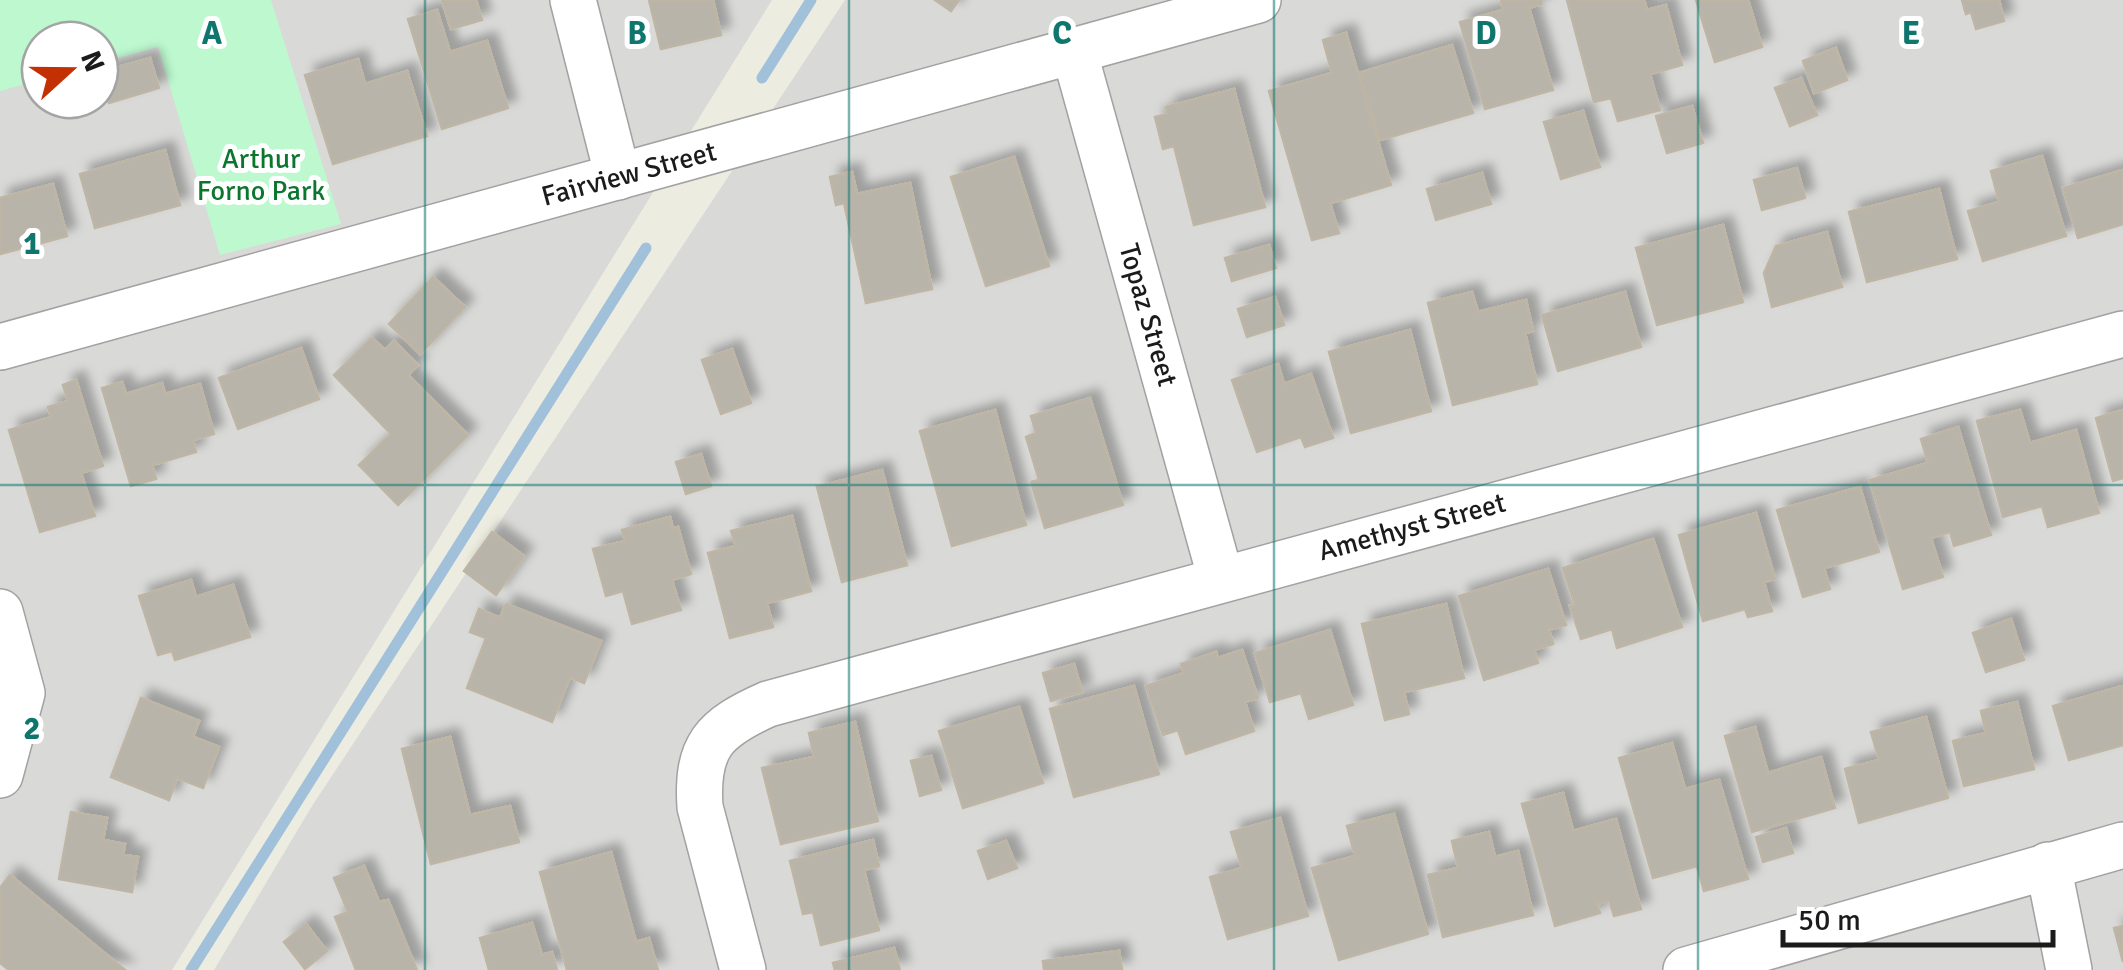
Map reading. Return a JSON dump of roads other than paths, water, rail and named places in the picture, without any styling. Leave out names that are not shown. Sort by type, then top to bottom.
[{"type":"street","points":[[573,0],[618,177]]},
{"type":"street","name":"Fairview Street","points":[[0,347],[1258,0]]},
{"type":"street","name":"Topaz Street","points":[[1074,51],[1221,579]]},
{"type":"street","name":"Amethyst Street","points":[[743,970],[700,806],[701,761],[710,739],[743,715],[768,704],[2123,334]]},
{"type":"street","points":[[0,612],[22,692],[0,775]]},
{"type":"street","points":[[1686,970],[2123,845]]},
{"type":"street","points":[[2048,865],[2069,970]]},
{"type":"waterway","points":[[762,78],[811,0]]},
{"type":"waterway","points":[[191,970],[646,248]]},
{"type":"park label","name":"Arthur Forno Park","points":[[261,175]]}]
